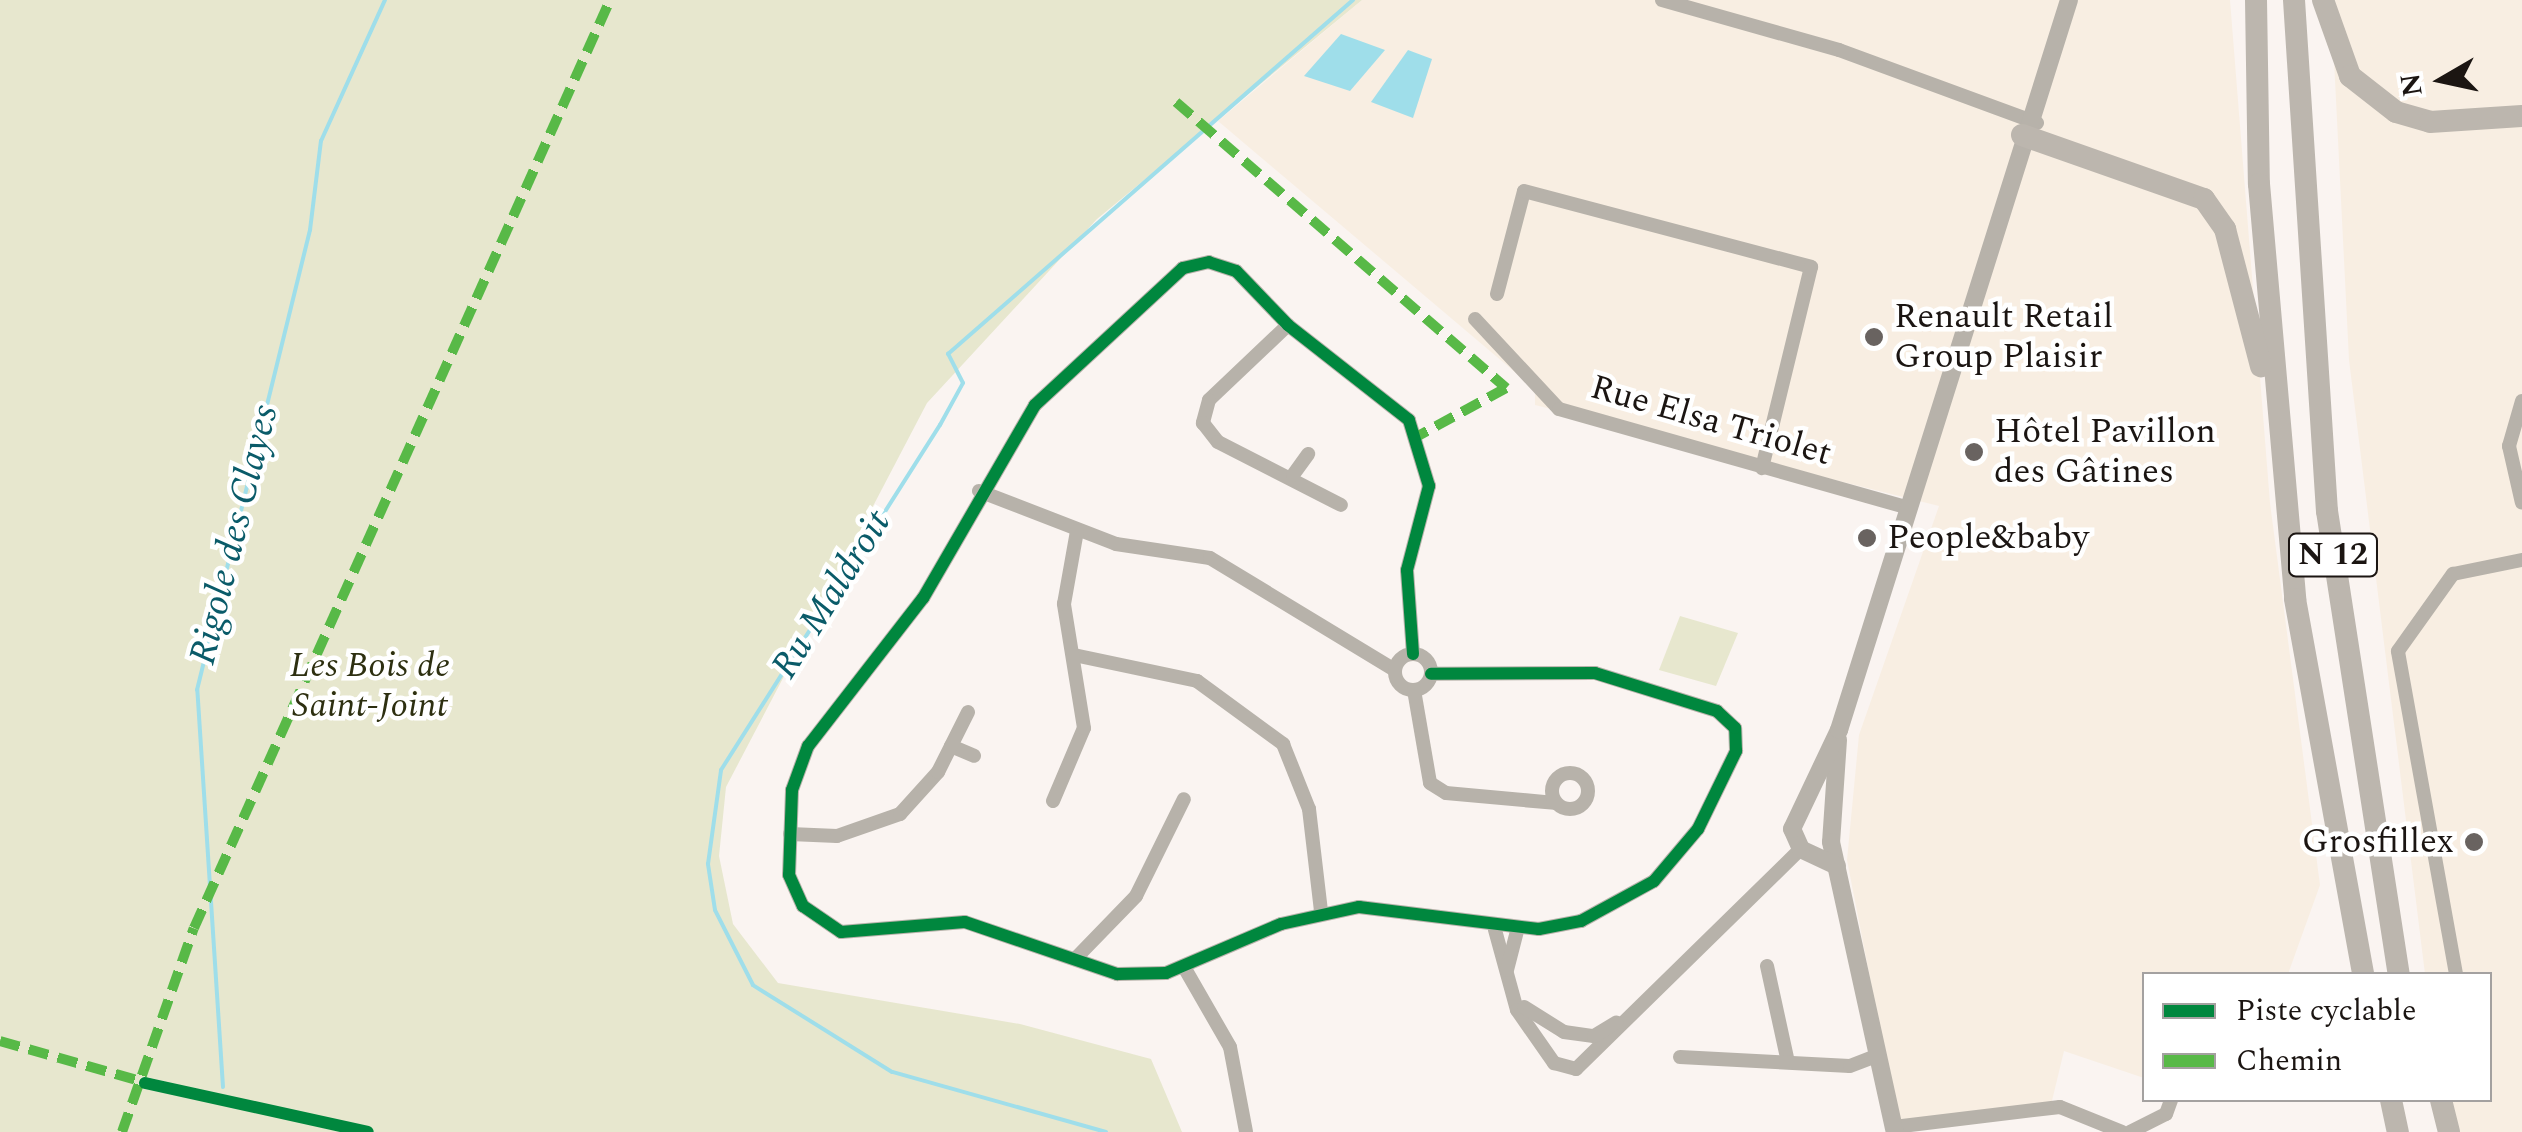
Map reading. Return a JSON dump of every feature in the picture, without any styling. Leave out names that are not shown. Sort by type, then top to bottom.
[{"type":"highway","name":"N 12","points":[[2256,0],[2276,428],[2327,814],[2363,972]]},
{"type":"highway","name":"N 12","points":[[2294,0],[2300,184],[2328,512],[2399,972]]},
{"type":"highway","points":[[2300,184],[2309,0]]},
{"type":"highway","points":[[2323,0],[2350,76],[2396,112],[2430,122],[2522,116]]},
{"type":"highway","points":[[2030,129],[2204,200],[2225,229],[2276,428]]},
{"type":"highway","points":[[2389,923],[2409,972]]},
{"type":"highway","points":[[2391,1102],[2398,1132]]},
{"type":"highway","points":[[2427,1102],[2434,1132]]},
{"type":"highway","points":[[2441,1102],[2449,1132]]},
{"type":"street","points":[[1662,0],[1840,50],[2030,129]]},
{"type":"street","points":[[1762,881],[1792,829],[1838,730],[2068,4]]},
{"type":"street","points":[[1497,294],[1524,191],[1812,267],[1762,468]]},
{"type":"street","points":[[1414,690],[1432,674],[1595,673],[1717,711],[1734,728],[1736,751],[1698,829],[1654,882],[1582,921],[1517,931],[1495,930],[1404,909],[1321,911],[1184,968],[1117,974],[966,922],[859,934],[825,926],[789,875],[790,834],[808,746],[923,598],[979,491],[1064,372],[1183,268],[1209,262],[1236,271],[1288,325],[1409,420],[1424,446],[1429,486],[1406,570],[1412,654],[1432,674]]},
{"type":"street","name":"Rue Elsa Triolet","points":[[1475,320],[1559,409],[1908,508]]},
{"type":"street","points":[[1288,325],[1209,400],[1203,423],[1218,442],[1294,475],[1341,504]]},
{"type":"street","points":[[2522,402],[2509,446],[2522,502]]},
{"type":"street","points":[[1294,475],[1308,454]]},
{"type":"street","points":[[979,491],[1077,532],[1210,558],[1395,670],[1414,690],[1430,784],[1465,796],[1555,802]]},
{"type":"street","points":[[1054,801],[1084,728],[1064,604],[1077,532]]},
{"type":"street","points":[[2456,972],[2398,652],[2454,574],[2522,560]]},
{"type":"street","points":[[1395,670],[1412,654]]},
{"type":"street","points":[[1074,655],[1196,682],[1283,744],[1310,809],[1321,911]]},
{"type":"street","points":[[790,834],[837,836],[900,814],[950,746],[968,712]]},
{"type":"street","points":[[1495,930],[1511,995],[1566,1068],[1576,1070],[1762,881],[1821,843],[1838,730]]},
{"type":"street","points":[[950,746],[974,756]]},
{"type":"street","points":[[1075,959],[1136,896],[1184,799]]},
{"type":"street","points":[[1801,811],[1817,808],[1821,843],[1837,866],[1894,1130],[2060,1106],[2126,1132],[2166,1114],[2170,1102]]},
{"type":"street","points":[[1792,829],[1821,843]]},
{"type":"street","points":[[1506,971],[1517,931]]},
{"type":"street","points":[[1767,966],[1788,1062]]},
{"type":"street","points":[[1184,968],[1230,1046],[1246,1132]]},
{"type":"street","points":[[1511,995],[1564,1032],[1594,1036],[1630,1015]]},
{"type":"street","points":[[1680,1057],[1850,1066],[1878,1055]]},
{"type":"shaded area","points":[[1362,0],[2230,0],[2270,503],[2320,885],[2289,972],[2142,972],[2142,1077],[2064,1051],[2050,1109],[1900,1132],[1847,860],[1859,735],[1939,506],[1535,405],[1535,389],[1218,121]]},
{"type":"shaded area","points":[[2331,0],[2522,0],[2522,1132],[2456,1132],[2448,1102],[2492,1102],[2492,972],[2425,972],[2349,360]]},
{"type":"green space","name":"Les Bois de Saint-Joint","points":[[0,0],[1362,0],[1097,219],[927,403],[726,787],[719,856],[733,924],[778,983],[1020,1024],[1151,1059],[1182,1132],[0,1132]]},
{"type":"green space","points":[[1680,616],[1738,633],[1716,686],[1659,670]]},
{"type":"water","points":[[1341,34],[1385,50],[1350,91],[1304,76]]},
{"type":"water","points":[[1408,50],[1432,59],[1413,118],[1371,102]]},
{"type":"waterway","name":"Rigole des Clayes","points":[[223,1087],[197,690],[310,230],[321,141],[385,0]]},
{"type":"waterway","name":"Ru Maldroit","points":[[1106,1132],[892,1072],[753,985],[715,910],[708,864],[721,770],[963,383],[948,354],[1353,0]]},
{"type":"marked path","points":[[122,1132],[194,928],[610,0]]},
{"type":"marked path","points":[[1176,102],[1506,388],[1418,436]]},
{"type":"marked path","points":[[0,1041],[154,1085]]},
{"type":"cycle path","points":[[1413,654],[1407,570],[1429,486],[1409,420],[1288,325],[1236,271],[1209,262],[1183,268],[1035,405],[923,598],[808,746],[792,790],[789,875],[803,906],[841,932],[965,922],[1117,974],[1166,973],[1281,924],[1359,907],[1539,929],[1581,921],[1654,881],[1698,829],[1736,751],[1735,728],[1717,711],[1595,673],[1431,674]]},
{"type":"cycle path","points":[[145,1083],[368,1132]]},
{"type":"place","name":"Renault Retail Group Plaisir","points":[[1874,337]]},
{"type":"place","name":"Hôtel Pavillon des Gâtines","points":[[1974,452]]},
{"type":"place","name":"People&baby","points":[[1867,538]]},
{"type":"place","name":"Grosfillex","points":[[2474,842]]}]
